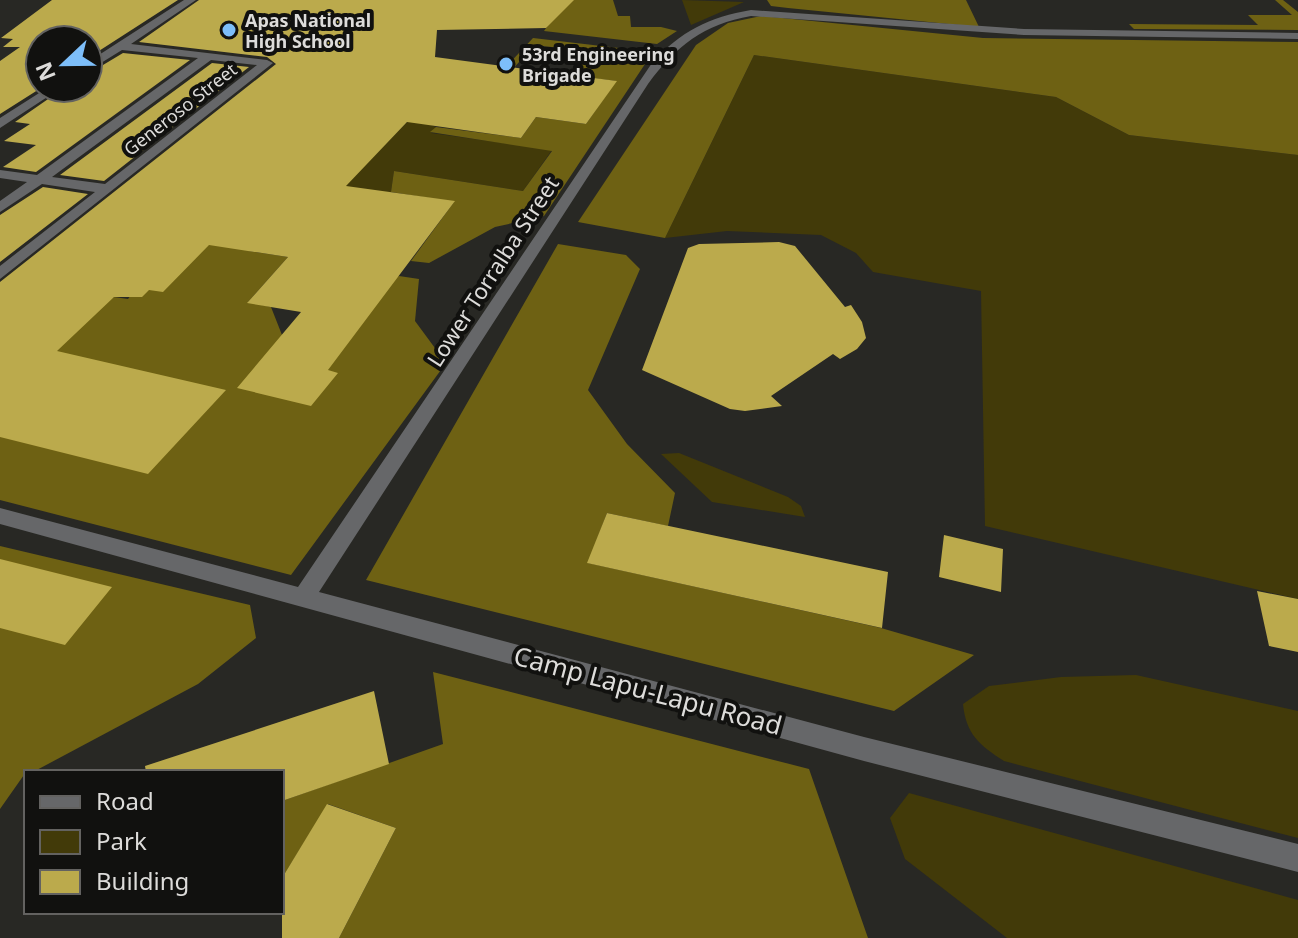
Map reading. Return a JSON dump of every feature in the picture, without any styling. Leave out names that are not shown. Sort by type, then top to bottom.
[{"type":"street","points":[[104,56],[191,0]]},
{"type":"street","name":"Lower Torralba Street","points":[[304,596],[668,48],[712,19],[751,13],[1024,32],[1298,36]]},
{"type":"street","name":"Generoso Street","points":[[0,274],[267,63],[120,46]]},
{"type":"street","points":[[0,208],[209,56]]},
{"type":"street","points":[[0,124],[31,104]]},
{"type":"street","points":[[0,174],[108,189]]},
{"type":"street","name":"Camp Lapu-Lapu Road","points":[[0,516],[864,749],[1298,858]]},
{"type":"green space","points":[[682,0],[744,2],[691,25]]},
{"type":"green space","points":[[754,55],[1056,97],[1129,135],[1298,155],[1298,599],[985,526],[981,291],[873,272],[856,253],[821,235],[727,231],[665,238]]},
{"type":"green space","points":[[412,117],[436,127],[431,133],[552,150],[523,191],[394,171],[391,192],[346,244],[342,189]]},
{"type":"green space","points":[[679,453],[788,497],[801,506],[805,517],[712,502],[661,454]]},
{"type":"green space","points":[[1136,675],[1298,711],[1298,838],[1004,761],[975,738],[967,723],[963,704],[989,686],[1061,677]]},
{"type":"green space","points":[[909,793],[1298,900],[1298,938],[1007,938],[905,859],[890,818]]},
{"type":"shaded area","points":[[565,0],[613,0],[618,16],[630,16],[631,27],[661,27],[677,31],[657,44],[544,31]]},
{"type":"shaded area","points":[[767,0],[966,0],[979,27],[771,6]]},
{"type":"shaded area","points":[[1275,0],[1283,0],[1298,12],[1298,30],[1134,29],[1129,24],[1258,25],[1248,15],[1292,15]]},
{"type":"shaded area","points":[[761,16],[983,38],[1298,42],[1298,155],[1129,135],[1056,97],[754,55],[665,238],[578,222],[696,45],[728,23]]},
{"type":"shaded area","points":[[533,38],[653,52],[544,216],[495,227],[429,263],[411,261],[454,202],[391,192],[394,171],[523,191],[552,151],[430,132],[436,127],[521,138],[536,117],[586,124],[616,81],[570,75],[587,51],[534,45],[505,78],[506,67]]},
{"type":"shaded area","points":[[188,219],[249,251],[288,257],[248,302],[271,307],[282,335],[399,276],[419,279],[415,321],[446,363],[291,575],[0,500],[0,367],[114,297],[128,299]]},
{"type":"shaded area","points":[[558,244],[626,255],[640,269],[588,390],[627,444],[675,493],[668,526],[607,513],[588,563],[881,628],[974,655],[894,711],[366,580]]},
{"type":"shaded area","points":[[0,546],[250,605],[256,638],[198,684],[37,770],[24,770],[24,775],[0,809]]},
{"type":"shaded area","points":[[433,672],[809,769],[868,938],[339,938],[396,828],[328,804],[284,875],[284,800],[443,744]]},
{"type":"building","points":[[52,0],[178,0],[104,48],[104,24],[24,24],[24,99],[0,114],[0,61],[20,47],[3,47],[13,39],[1,38]]},
{"type":"building","points":[[199,0],[574,0],[546,28],[437,30],[435,57],[617,81],[586,124],[536,117],[521,138],[407,122],[346,186],[455,201],[328,370],[338,373],[311,406],[237,388],[301,312],[247,303],[288,257],[209,245],[163,292],[149,290],[142,297],[114,297],[57,351],[226,390],[148,474],[0,437],[0,282],[276,64],[267,57],[139,42]]},
{"type":"building","points":[[123,53],[190,60],[36,172],[3,167],[36,145],[4,141],[30,124],[15,122],[41,104],[104,104],[104,64]]},
{"type":"building","points":[[212,63],[249,67],[104,181],[60,175]]},
{"type":"building","points":[[43,187],[88,194],[0,262],[0,215]]},
{"type":"building","points":[[779,242],[795,246],[845,307],[851,305],[862,322],[866,338],[857,349],[840,359],[833,354],[771,396],[782,406],[745,411],[730,409],[642,370],[688,248],[699,244]]},
{"type":"building","points":[[607,513],[888,572],[882,628],[587,563]]},
{"type":"building","points":[[944,535],[1003,549],[1001,592],[939,577]]},
{"type":"building","points":[[0,559],[112,587],[65,645],[0,628]]},
{"type":"building","points":[[1257,591],[1298,599],[1298,652],[1269,646]]},
{"type":"building","points":[[374,691],[389,764],[284,800],[284,770],[146,770],[145,766]]},
{"type":"building","points":[[327,804],[396,828],[339,938],[282,938],[284,875]]},
{"type":"place","name":"Apas National High School","points":[[229,30]]},
{"type":"place","name":"53rd Engineering Brigade","points":[[506,64]]}]
